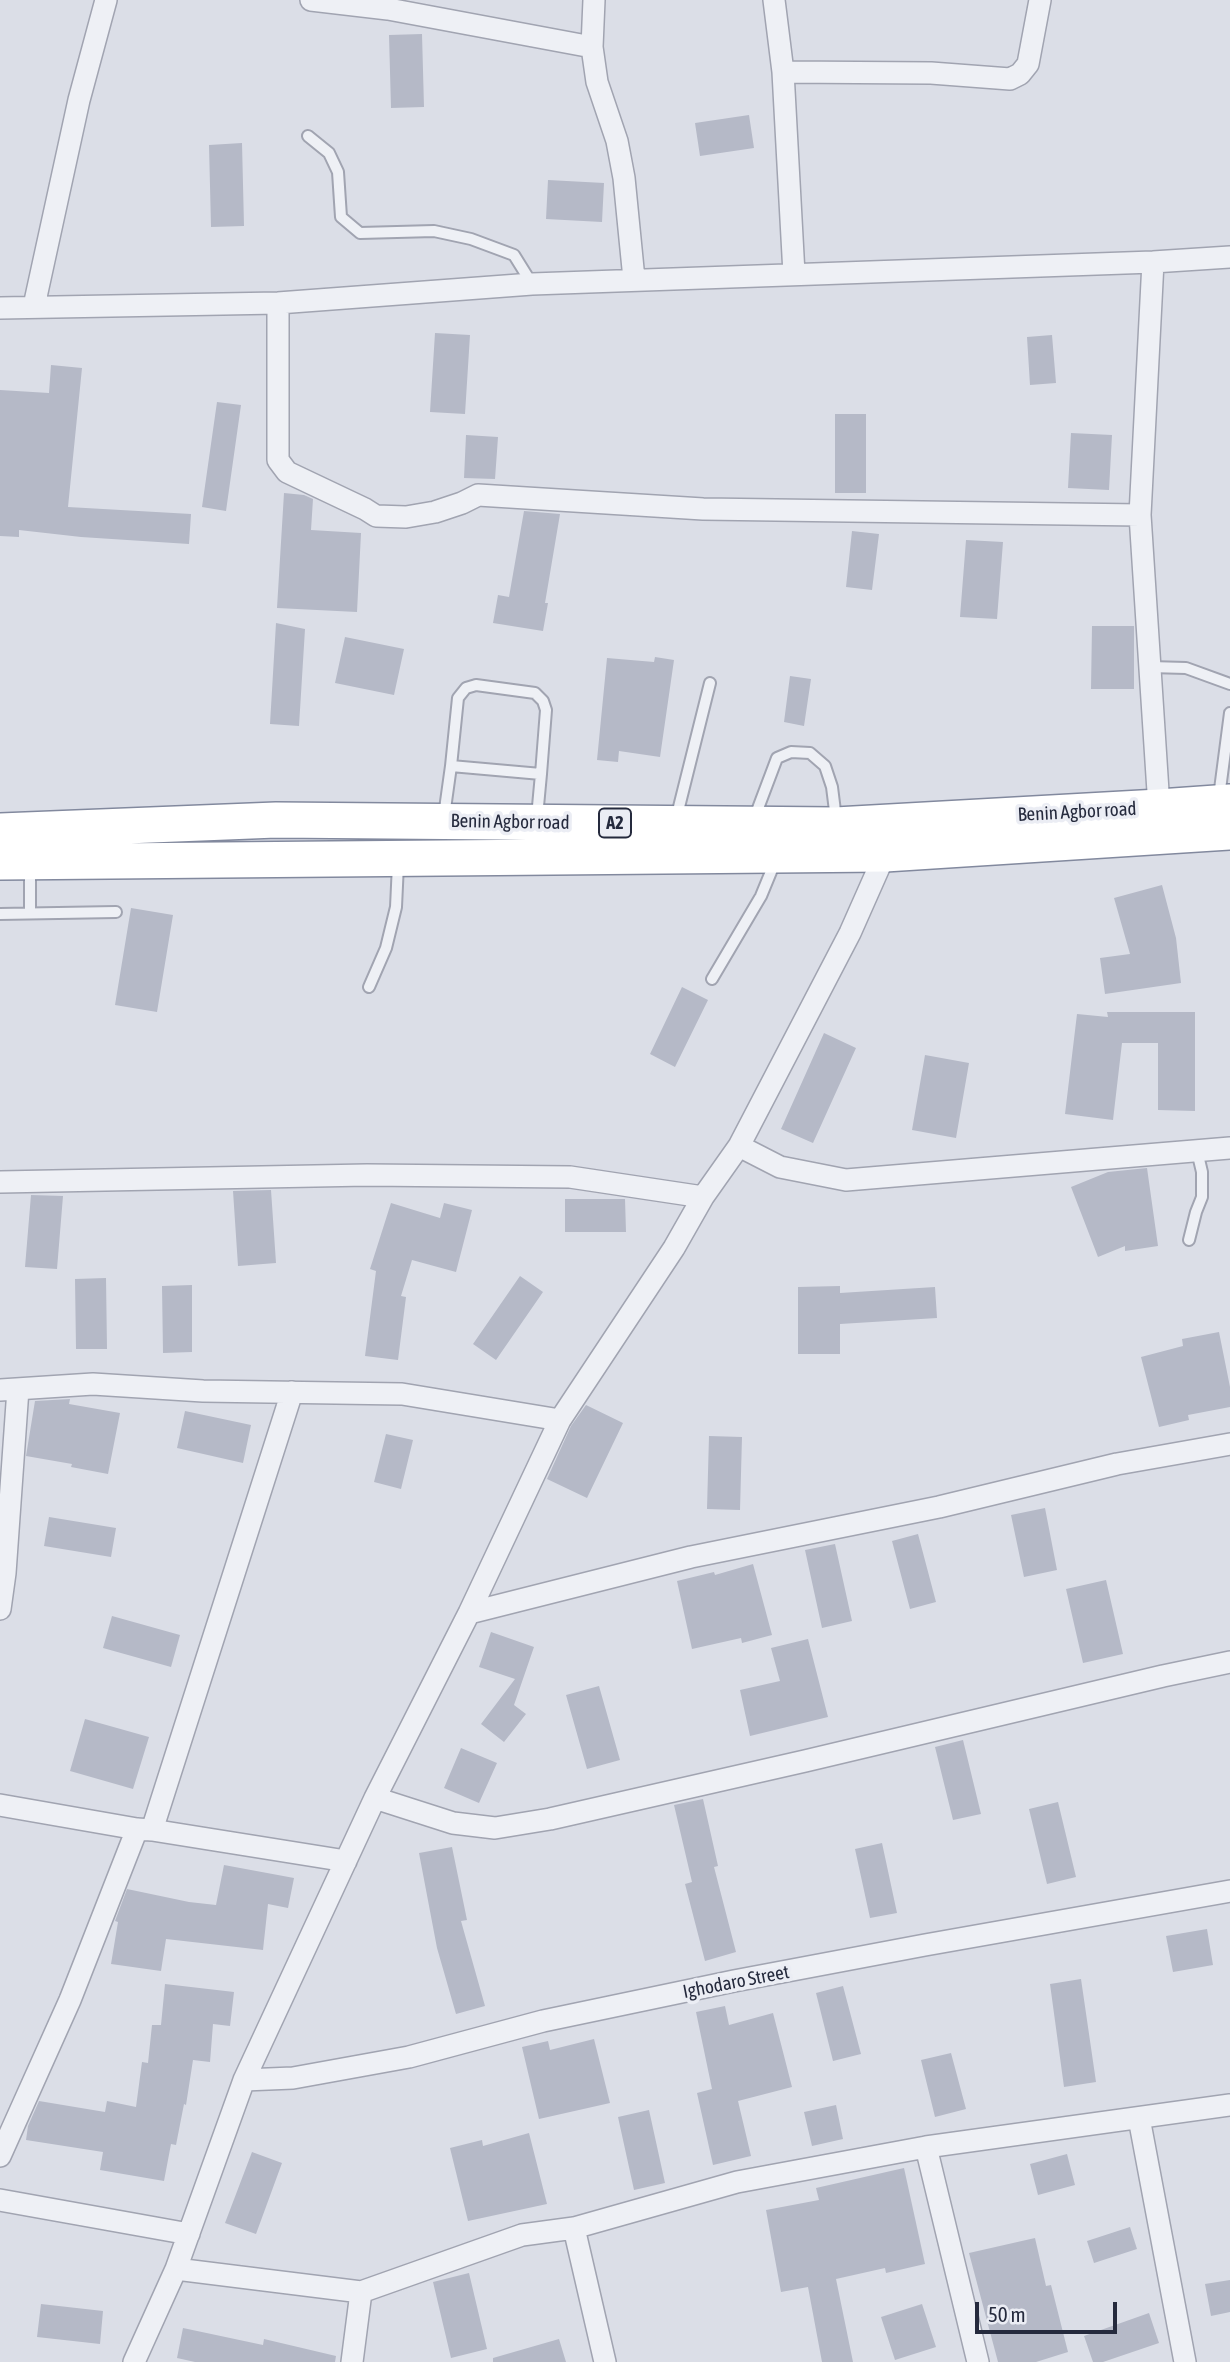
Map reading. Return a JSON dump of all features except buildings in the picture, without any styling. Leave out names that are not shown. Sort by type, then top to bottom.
[{"type":"highway","name":"Benin Agbor road","points":[[0,831],[276,820],[836,825],[1159,807],[1226,812]]},
{"type":"highway","name":"Benin Agbor road","points":[[15,862],[886,854],[1226,812]]},
{"type":"highway","points":[[276,820],[276,859]]},
{"type":"street","points":[[34,306],[79,100],[106,0]]},
{"type":"street","points":[[312,0],[388,5],[592,47]]},
{"type":"street","points":[[594,0],[592,47],[597,82],[617,141],[624,178],[634,279]]},
{"type":"street","points":[[774,0],[783,72],[794,274]]},
{"type":"street","points":[[783,72],[931,73],[1010,79],[1020,74],[1028,64],[1040,0]]},
{"type":"street","points":[[0,308],[278,303],[634,279],[1153,262],[1230,257]]},
{"type":"street","points":[[1153,262],[1140,515],[1159,807]]},
{"type":"street","points":[[278,303],[278,460],[287,472],[376,516],[406,517],[435,512],[478,495],[704,509],[1140,515]]},
{"type":"street","points":[[134,2362],[176,2269],[244,2080],[375,1798],[469,1612],[561,1420],[738,1146],[850,933],[886,854]]},
{"type":"street","points":[[738,1146],[780,1167],[846,1180],[1230,1148]]},
{"type":"street","points":[[0,1182],[366,1175],[570,1177],[703,1197]]},
{"type":"street","points":[[0,1609],[9,1389],[93,1384],[203,1391],[402,1394],[561,1420]]},
{"type":"street","points":[[0,2156],[145,1829],[292,1392]]},
{"type":"street","points":[[469,1612],[691,1557],[939,1507],[1117,1464],[1230,1444]]},
{"type":"street","points":[[375,1798],[453,1823],[495,1828],[550,1819],[711,1783],[1230,1662]]},
{"type":"street","points":[[0,1805],[346,1861]]},
{"type":"street","name":"Ighodaro Street","points":[[244,2080],[293,2078],[409,2057],[543,2021],[734,1982],[951,1940],[1230,1891]]},
{"type":"street","points":[[176,2269],[361,2292],[523,2235],[574,2228],[737,2182],[926,2147],[1230,2105]]},
{"type":"street","points":[[1139,2118],[1185,2362]]},
{"type":"street","points":[[926,2147],[978,2362]]},
{"type":"street","points":[[0,2200],[189,2234]]},
{"type":"street","points":[[574,2228],[605,2362]]},
{"type":"street","points":[[352,2362],[361,2292]]},
{"type":"lane","points":[[308,136],[329,153],[338,172],[341,217],[360,233],[434,231],[471,239],[514,255],[532,284]]},
{"type":"lane","points":[[1150,667],[1186,668],[1230,684]]},
{"type":"lane","points":[[675,824],[710,683]]},
{"type":"lane","points":[[443,822],[452,766],[458,698],[466,688],[476,685],[535,693],[543,701],[546,710],[537,823]]},
{"type":"lane","points":[[1226,812],[1230,713]]},
{"type":"lane","points":[[751,824],[777,758],[791,752],[810,753],[825,766],[832,787],[836,825]]},
{"type":"lane","points":[[452,766],[541,774]]},
{"type":"lane","points":[[712,979],[761,895],[778,856]]},
{"type":"lane","points":[[369,987],[389,938],[396,907],[399,858]]},
{"type":"lane","points":[[15,862],[30,913]]},
{"type":"lane","points":[[0,914],[116,912]]},
{"type":"lane","points":[[1189,1240],[1202,1197],[1202,1172],[1197,1151]]}]
